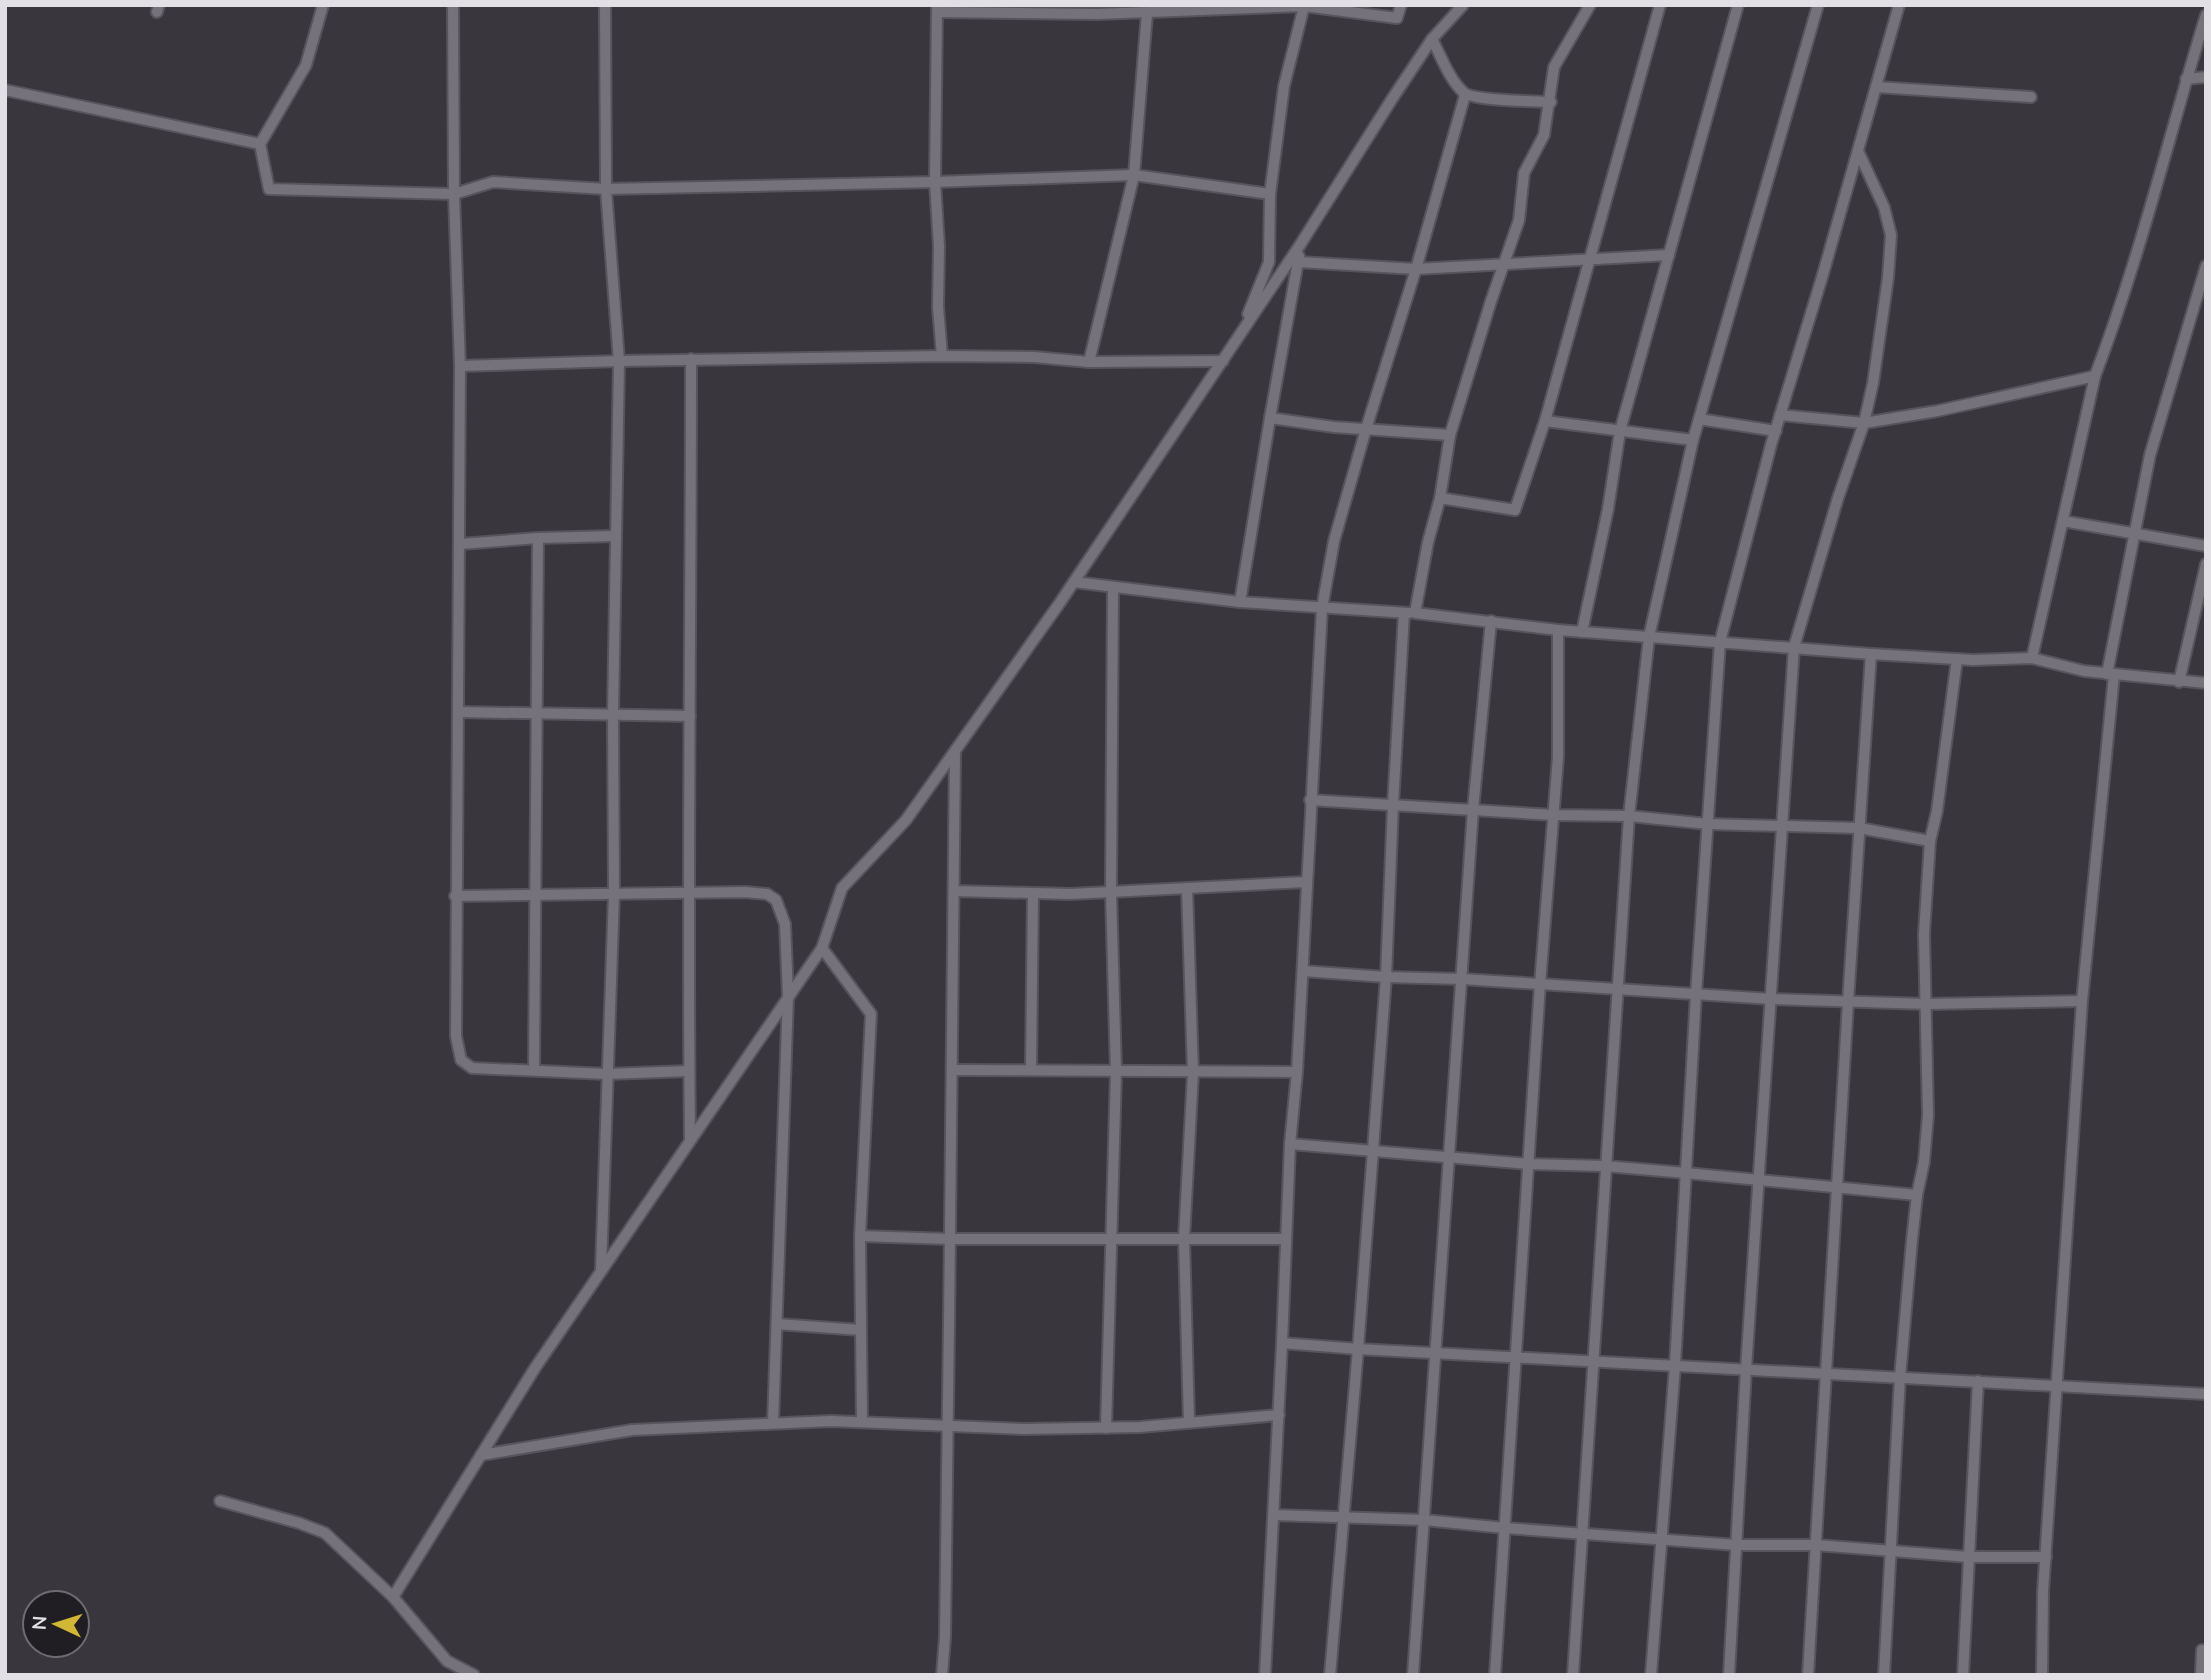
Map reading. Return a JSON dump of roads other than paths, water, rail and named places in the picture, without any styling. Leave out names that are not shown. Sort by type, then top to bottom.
[{"type":"street","points":[[323,5],[306,65],[260,144],[269,189],[454,194],[493,182],[606,189],[1134,175],[1270,194]]},
{"type":"street","points":[[453,5],[454,194],[460,366],[456,1035],[461,1060],[471,1068],[607,1073],[689,1071]]},
{"type":"street","points":[[601,1270],[614,894],[613,715],[619,361],[606,189],[605,5]]},
{"type":"street","points":[[942,356],[935,182],[937,8],[1143,11],[1304,6],[1397,18],[1401,5]]},
{"type":"street","points":[[393,1597],[535,1367],[822,948],[842,888],[906,820],[955,752],[1238,339],[1432,39],[1463,5]]},
{"type":"street","points":[[1330,1675],[1374,1151],[1386,977],[1393,805],[1410,613],[1440,498],[1450,435],[1519,220],[1524,173],[1544,135],[1555,67],[1590,5]]},
{"type":"street","points":[[1440,498],[1515,510],[1545,421],[1660,5]]},
{"type":"street","points":[[1582,632],[1608,509],[1620,431],[1738,5]]},
{"type":"street","points":[[1573,1675],[1629,816],[1648,638],[1693,440],[1818,5]]},
{"type":"street","points":[[1651,1675],[1675,1365],[1720,642],[1780,415],[1899,5]]},
{"type":"street","points":[[1238,339],[1269,262],[1270,194],[1284,86],[1304,6]]},
{"type":"street","points":[[1089,362],[1134,175],[1143,11]]},
{"type":"street","points":[[2032,658],[2095,376],[2148,218],[2206,15]]},
{"type":"street","points":[[1432,39],[1456,84],[1465,95],[1551,102]]},
{"type":"street","points":[[2186,79],[2206,77]]},
{"type":"street","points":[[1875,87],[2031,97]]},
{"type":"street","points":[[5,90],[260,144]]},
{"type":"street","points":[[1265,1675],[1290,1144],[1297,1072],[1322,608],[1334,541],[1465,95]]},
{"type":"street","points":[[1729,1675],[1746,1369],[1794,647],[1838,498],[1864,423],[1873,383],[1888,278],[1891,235],[1884,207],[1858,151]]},
{"type":"street","points":[[1240,602],[1300,245]]},
{"type":"street","points":[[1299,262],[1416,269],[1669,255]]},
{"type":"street","points":[[2042,1675],[2043,1592],[2082,1001],[2111,674],[2150,455],[2206,266]]},
{"type":"street","points":[[460,366],[691,359],[942,356],[1034,357],[1089,362],[1223,361]]},
{"type":"street","points":[[690,1140],[687,893],[691,359]]},
{"type":"street","points":[[1780,415],[1864,423],[1937,411],[2095,376]]},
{"type":"street","points":[[1270,418],[1334,427],[1450,435]]},
{"type":"street","points":[[1699,419],[1776,431]]},
{"type":"street","points":[[1545,421],[1693,440]]},
{"type":"street","points":[[2063,521],[2206,546]]},
{"type":"street","points":[[460,544],[615,536]]},
{"type":"street","points":[[534,1070],[538,538]]},
{"type":"street","points":[[2179,682],[2206,564]]},
{"type":"street","points":[[1074,582],[1240,602],[1491,621],[1558,631],[1957,659],[2032,658],[2084,671],[2206,683]]},
{"type":"street","points":[[1106,1427],[1116,1072],[1111,892],[1113,587]]},
{"type":"street","points":[[1413,1675],[1473,810],[1491,621]]},
{"type":"street","points":[[1495,1675],[1540,984],[1558,757],[1558,631]]},
{"type":"street","points":[[1808,1675],[1836,1186],[1871,654]]},
{"type":"street","points":[[1884,1675],[1900,1377],[1917,1195],[1924,1162],[1928,1115],[1924,934],[1930,841],[1937,811],[1957,659]]},
{"type":"street","points":[[458,712],[690,716]]},
{"type":"street","points":[[942,1675],[946,1637],[954,1070],[955,752]]},
{"type":"street","points":[[1310,800],[1554,815],[1629,816],[1708,824],[1859,828],[1930,841]]},
{"type":"street","points":[[955,891],[1070,894],[1306,882]]},
{"type":"street","points":[[1187,888],[1193,1073],[1184,1239],[1189,1422]]},
{"type":"street","points":[[455,896],[745,892],[767,894],[776,900],[785,924],[788,996],[773,1423]]},
{"type":"street","points":[[1031,1070],[1033,893]]},
{"type":"street","points":[[822,948],[871,1014],[860,1236],[862,1422]]},
{"type":"street","points":[[1303,971],[1848,1002],[1927,1004],[2082,1001]]},
{"type":"street","points":[[954,1070],[1297,1072]]},
{"type":"street","points":[[1290,1144],[1528,1164],[1605,1166],[1917,1195]]},
{"type":"street","points":[[860,1236],[950,1239],[1286,1239]]},
{"type":"street","points":[[777,1324],[861,1330]]},
{"type":"street","points":[[1282,1343],[2206,1394]]},
{"type":"street","points":[[1963,1675],[1978,1381]]},
{"type":"street","points":[[481,1455],[632,1430],[831,1420],[1024,1429],[1140,1427],[1279,1415]]},
{"type":"street","points":[[220,1501],[325,1533],[393,1597],[447,1661],[474,1675]]},
{"type":"street","points":[[1273,1515],[1424,1520],[1737,1545],[1816,1545],[1969,1557],[2046,1558]]},
{"type":"street","points":[[2201,1675],[2202,1650],[2206,1654]]},
{"type":"street","points":[[447,1661],[447,1675]]}]
